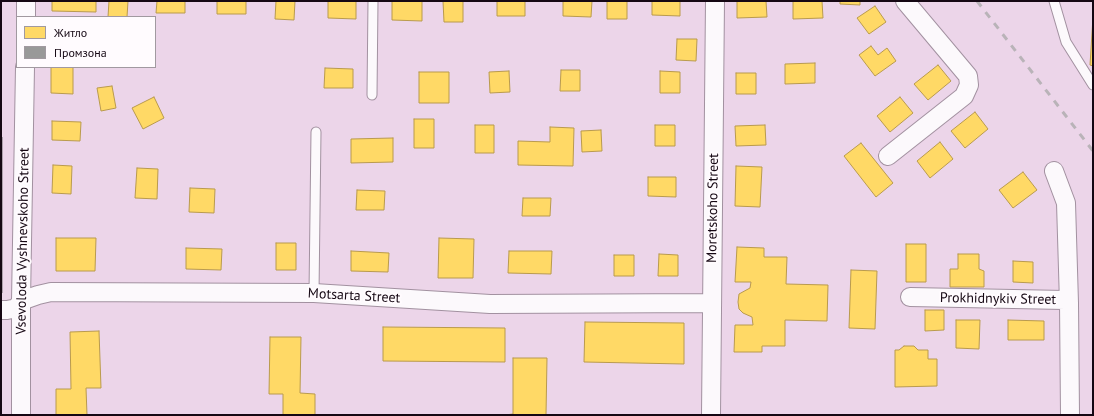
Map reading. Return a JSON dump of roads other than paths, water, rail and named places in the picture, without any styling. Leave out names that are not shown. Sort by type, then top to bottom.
[{"type":"street","points":[[26,1],[26,16]]},
{"type":"street","name":"Moretskoho Street","points":[[710,415],[715,1]]},
{"type":"street","points":[[888,156],[964,96],[969,85],[968,76],[905,1]]},
{"type":"street","name":"Vsevoloda Vyshnevskoho Street","points":[[21,415],[21,301],[25,68]]},
{"type":"street","points":[[1054,172],[1066,202],[1069,303]]},
{"type":"street","name":"Motsarta Street","points":[[1,310],[17,308],[21,301],[51,292],[314,293],[490,304],[712,303]]},
{"type":"street","name":"Prokhidnykiv Street","points":[[910,297],[1065,300],[1069,303],[1070,415]]},
{"type":"lane","points":[[372,95],[373,1]]},
{"type":"lane","points":[[1054,1],[1066,42],[1093,85]]},
{"type":"lane","points":[[314,293],[316,132]]},
{"type":"railway","points":[[977,1],[1093,151]]}]
